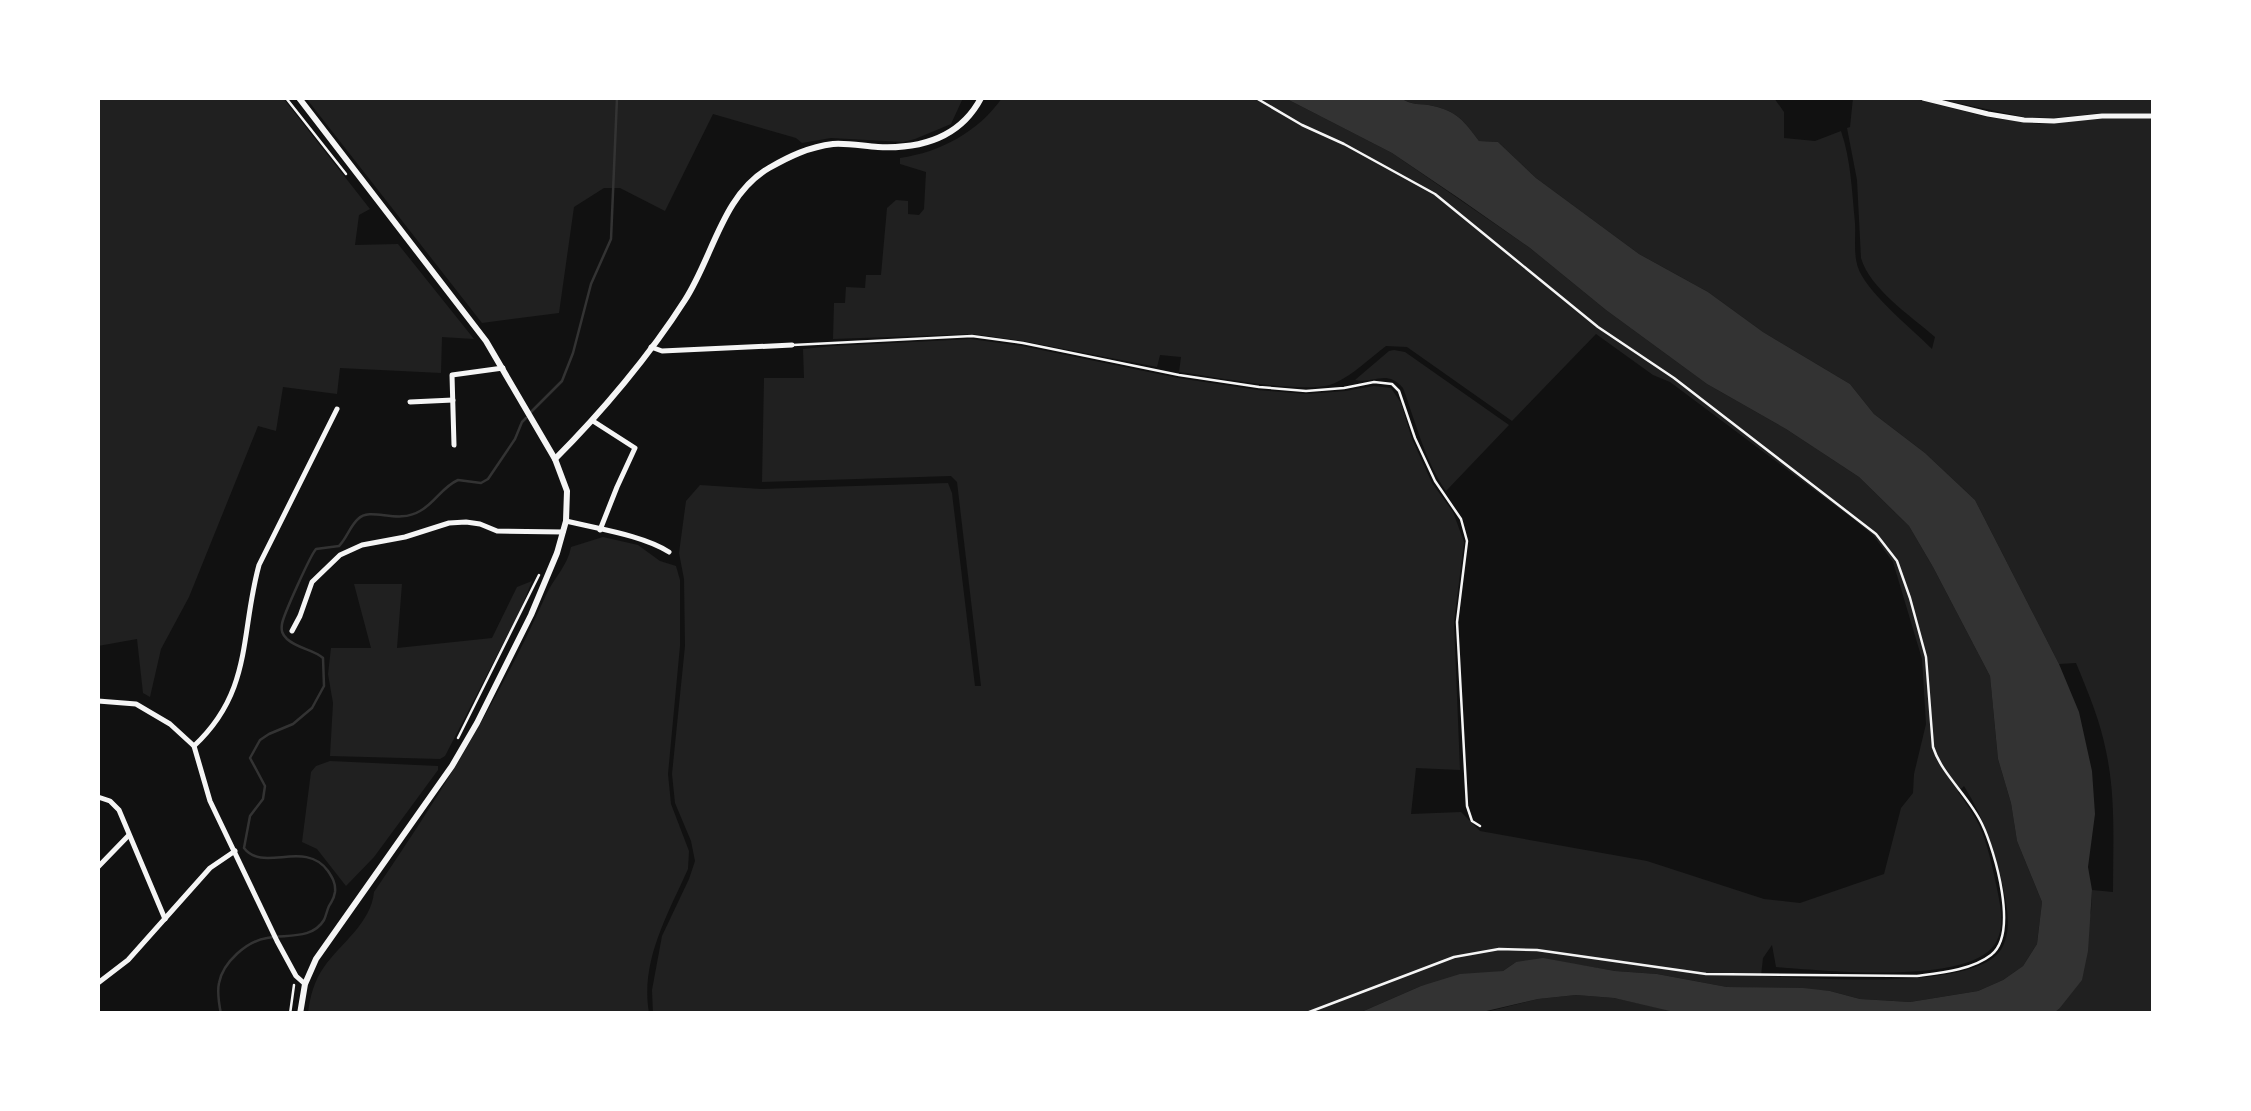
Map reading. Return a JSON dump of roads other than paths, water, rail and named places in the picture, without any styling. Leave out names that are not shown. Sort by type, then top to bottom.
[{"type":"main road","points":[[298,98],[486,341],[555,459],[568,491],[563,532],[532,615],[477,723],[402,840],[316,960],[304,984],[300,1014]]},
{"type":"main road","points":[[555,459],[593,421],[683,303],[741,192],[765,170],[798,152],[820,146],[897,147],[931,142],[960,125],[981,98]]},
{"type":"street","points":[[1922,98],[2039,121],[2154,116]]},
{"type":"street","points":[[650,347],[662,351],[792,345]]},
{"type":"street","points":[[454,445],[452,375],[502,368]]},
{"type":"street","points":[[410,402],[452,400]]},
{"type":"street","points":[[194,746],[208,733],[236,687],[259,564],[337,408]]},
{"type":"street","points":[[593,421],[635,448],[600,530]]},
{"type":"street","points":[[566,520],[669,552]]},
{"type":"street","points":[[292,631],[312,582],[340,555],[362,546],[449,523],[466,522],[497,531],[563,532]]},
{"type":"street","points":[[98,701],[136,704],[170,724],[194,746],[210,802],[277,941],[304,984]]},
{"type":"street","points":[[98,796],[119,810],[165,919]]},
{"type":"street","points":[[98,867],[129,835]]},
{"type":"street","points":[[98,983],[128,960],[210,868],[235,852]]},
{"type":"lane","points":[[792,345],[972,336],[1258,387],[1306,391],[1374,382],[1392,384],[1400,391],[1415,438],[1461,520],[1468,541],[1457,622],[1467,806],[1472,821],[1480,826]]},
{"type":"waterway","points":[[531,412],[562,381],[591,284],[611,239],[617,98]]},
{"type":"waterway","points":[[221,1014],[219,983],[231,960],[259,940],[313,931],[324,920],[335,894],[332,878],[319,862],[296,856],[262,858],[244,848],[250,816],[263,799],[265,786],[250,758],[260,740],[293,724],[312,708],[324,686],[323,658],[291,642],[282,631],[308,563],[316,549],[339,546],[363,515],[411,515],[458,480],[481,483],[488,479],[526,418]]}]
